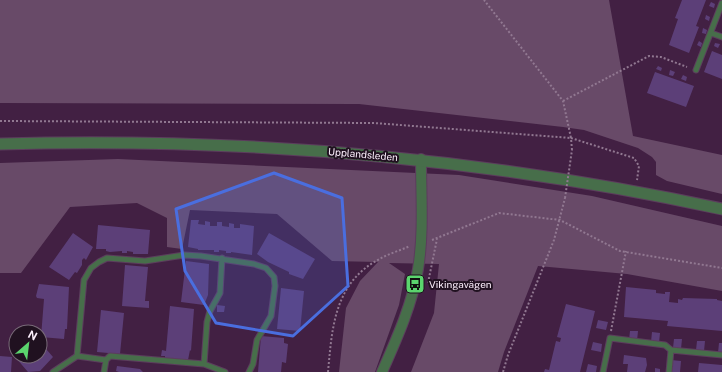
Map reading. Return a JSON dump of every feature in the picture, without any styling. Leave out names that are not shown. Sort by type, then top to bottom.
[{"type":"street","name":"Upplandsleden","points":[[0,144],[70,142],[283,148],[421,159],[570,179],[722,209]]},
{"type":"street","points":[[382,372],[410,303],[418,267],[421,242],[421,159]]},
{"type":"lane","points":[[696,70],[722,3]]},
{"type":"lane","points":[[711,34],[722,37]]},
{"type":"lane","points":[[77,356],[84,280],[91,268],[99,262],[107,258],[145,261],[184,255],[222,258],[266,268],[274,277],[275,286],[270,316],[257,340],[253,364],[249,372]]},
{"type":"lane","points":[[204,364],[207,322],[210,311],[220,293],[222,258]]},
{"type":"lane","points":[[603,372],[610,338],[665,345],[671,350],[722,355]]},
{"type":"lane","points":[[669,372],[671,350]]},
{"type":"lane","points":[[53,372],[77,356],[106,360]]},
{"type":"lane","points":[[104,372],[106,360],[110,356],[204,364],[214,370],[225,372]]},
{"type":"path","points":[[484,0],[563,101],[572,150],[565,198],[554,240],[508,355],[503,372]]},
{"type":"path","points":[[563,101],[649,56],[661,57],[696,70]]},
{"type":"path","points":[[0,121],[374,123],[571,138],[634,158],[639,166],[635,191]]},
{"type":"path","points":[[328,372],[332,325],[338,305],[353,281],[376,260],[421,242],[437,238],[499,213],[560,220],[570,224],[612,248],[722,268]]},
{"type":"path","points":[[428,283],[437,238]]},
{"type":"path","points":[[610,338],[626,251]]},
{"type":"highlighted area","points":[[274,173],[342,198],[348,286],[293,336],[216,323],[185,271],[176,209]]},
{"type":"shaded area","points":[[0,0],[609,0],[633,136],[722,155],[722,194],[667,181],[656,175],[656,162],[652,157],[638,148],[584,130],[563,127],[359,104],[0,103]]},
{"type":"shaded area","points":[[118,159],[459,175],[592,196],[722,226],[722,291],[627,274],[538,266],[504,352],[498,372],[411,372],[434,313],[439,264],[389,263],[405,274],[399,305],[375,372],[339,372],[346,308],[360,281],[378,262],[332,261],[277,214],[190,210],[182,249],[167,247],[167,218],[137,203],[70,207],[21,273],[0,273],[0,163]]},
{"type":"building","points":[[682,0],[706,0],[696,26],[699,27],[689,53],[669,45],[678,19],[675,18]]},
{"type":"building","points":[[711,2],[715,4],[714,8],[709,6]]},
{"type":"building","points":[[706,15],[710,17],[709,21],[705,19]]},
{"type":"building","points":[[703,28],[707,30],[706,34],[702,33]]},
{"type":"building","points":[[699,41],[702,43],[701,47],[697,45]]},
{"type":"building","points":[[715,43],[720,44],[718,48],[714,46]]},
{"type":"building","points":[[712,51],[722,55],[722,79],[704,72]]},
{"type":"building","points":[[658,66],[662,68],[661,71],[656,69]]},
{"type":"building","points":[[670,70],[675,72],[673,76],[669,75]]},
{"type":"building","points":[[655,72],[694,86],[686,107],[647,93]]},
{"type":"building","points":[[683,75],[687,77],[686,81],[681,79]]},
{"type":"building","points":[[191,220],[199,220],[198,224],[205,225],[205,221],[210,222],[210,226],[217,226],[217,222],[222,222],[222,226],[229,227],[229,223],[234,224],[234,228],[240,228],[240,224],[254,226],[252,255],[231,252],[226,253],[226,251],[219,250],[219,252],[214,252],[214,250],[198,250],[188,247]]},
{"type":"building","points":[[98,225],[150,230],[148,254],[133,254],[133,252],[127,251],[127,253],[122,253],[122,251],[110,252],[106,251],[106,249],[96,249]]},
{"type":"building","points":[[73,233],[93,247],[86,260],[84,258],[82,260],[82,265],[77,273],[75,272],[69,280],[49,267]]},
{"type":"building","points":[[269,233],[315,259],[303,279],[289,274],[289,272],[268,262],[257,254]]},
{"type":"building","points":[[186,261],[209,264],[208,295],[204,305],[181,302]]},
{"type":"building","points":[[125,265],[148,267],[145,301],[149,301],[149,308],[122,306]]},
{"type":"building","points":[[39,284],[69,287],[67,329],[65,329],[64,339],[48,338],[48,324],[42,324],[44,299],[37,298],[36,296]]},
{"type":"building","points":[[626,287],[656,290],[656,293],[665,294],[665,292],[670,292],[669,302],[678,303],[678,299],[682,300],[683,298],[717,299],[722,301],[722,331],[667,326],[668,321],[624,317]]},
{"type":"building","points":[[281,288],[304,291],[300,331],[277,329]]},
{"type":"building","points":[[566,304],[595,311],[580,372],[544,372],[545,369],[549,370],[556,341],[560,342],[561,338],[557,337]]},
{"type":"building","points":[[217,305],[225,306],[224,312],[217,312]]},
{"type":"building","points":[[170,306],[194,309],[191,351],[190,350],[188,360],[165,358],[165,356],[161,356],[162,350],[166,351]]},
{"type":"building","points":[[101,310],[124,313],[120,354],[97,352]]},
{"type":"building","points":[[598,320],[608,322],[606,330],[596,328]]},
{"type":"building","points":[[630,331],[638,331],[637,341],[629,340]]},
{"type":"building","points":[[652,332],[660,333],[659,343],[651,342]]},
{"type":"building","points":[[261,336],[284,338],[284,343],[288,344],[286,363],[282,362],[281,372],[258,372]]},
{"type":"building","points":[[674,339],[682,339],[681,349],[673,348]]},
{"type":"building","points":[[697,341],[705,341],[704,351],[696,350]]},
{"type":"building","points":[[593,342],[602,344],[601,352],[591,350]]},
{"type":"building","points":[[719,343],[722,343],[722,353],[718,353]]},
{"type":"building","points":[[48,351],[53,357],[48,362]]},
{"type":"building","points":[[624,355],[646,358],[647,365],[645,372],[627,372],[628,364],[623,364]]},
{"type":"building","points":[[0,356],[8,357],[8,364],[12,364],[11,372],[0,372]]},
{"type":"building","points":[[671,360],[681,361],[680,372],[670,372]]},
{"type":"building","points":[[699,363],[722,365],[722,372],[698,372]]},
{"type":"building","points":[[21,364],[46,364],[40,371],[28,372]]},
{"type":"building","points":[[588,364],[597,366],[596,372],[586,372]]},
{"type":"building","points":[[117,366],[140,369],[143,372],[119,372],[116,371]]},
{"type":"building","points":[[655,368],[660,369],[660,372],[655,372]]},
{"type":"place","name":"Vikingavägen","points":[[415,284]]}]
